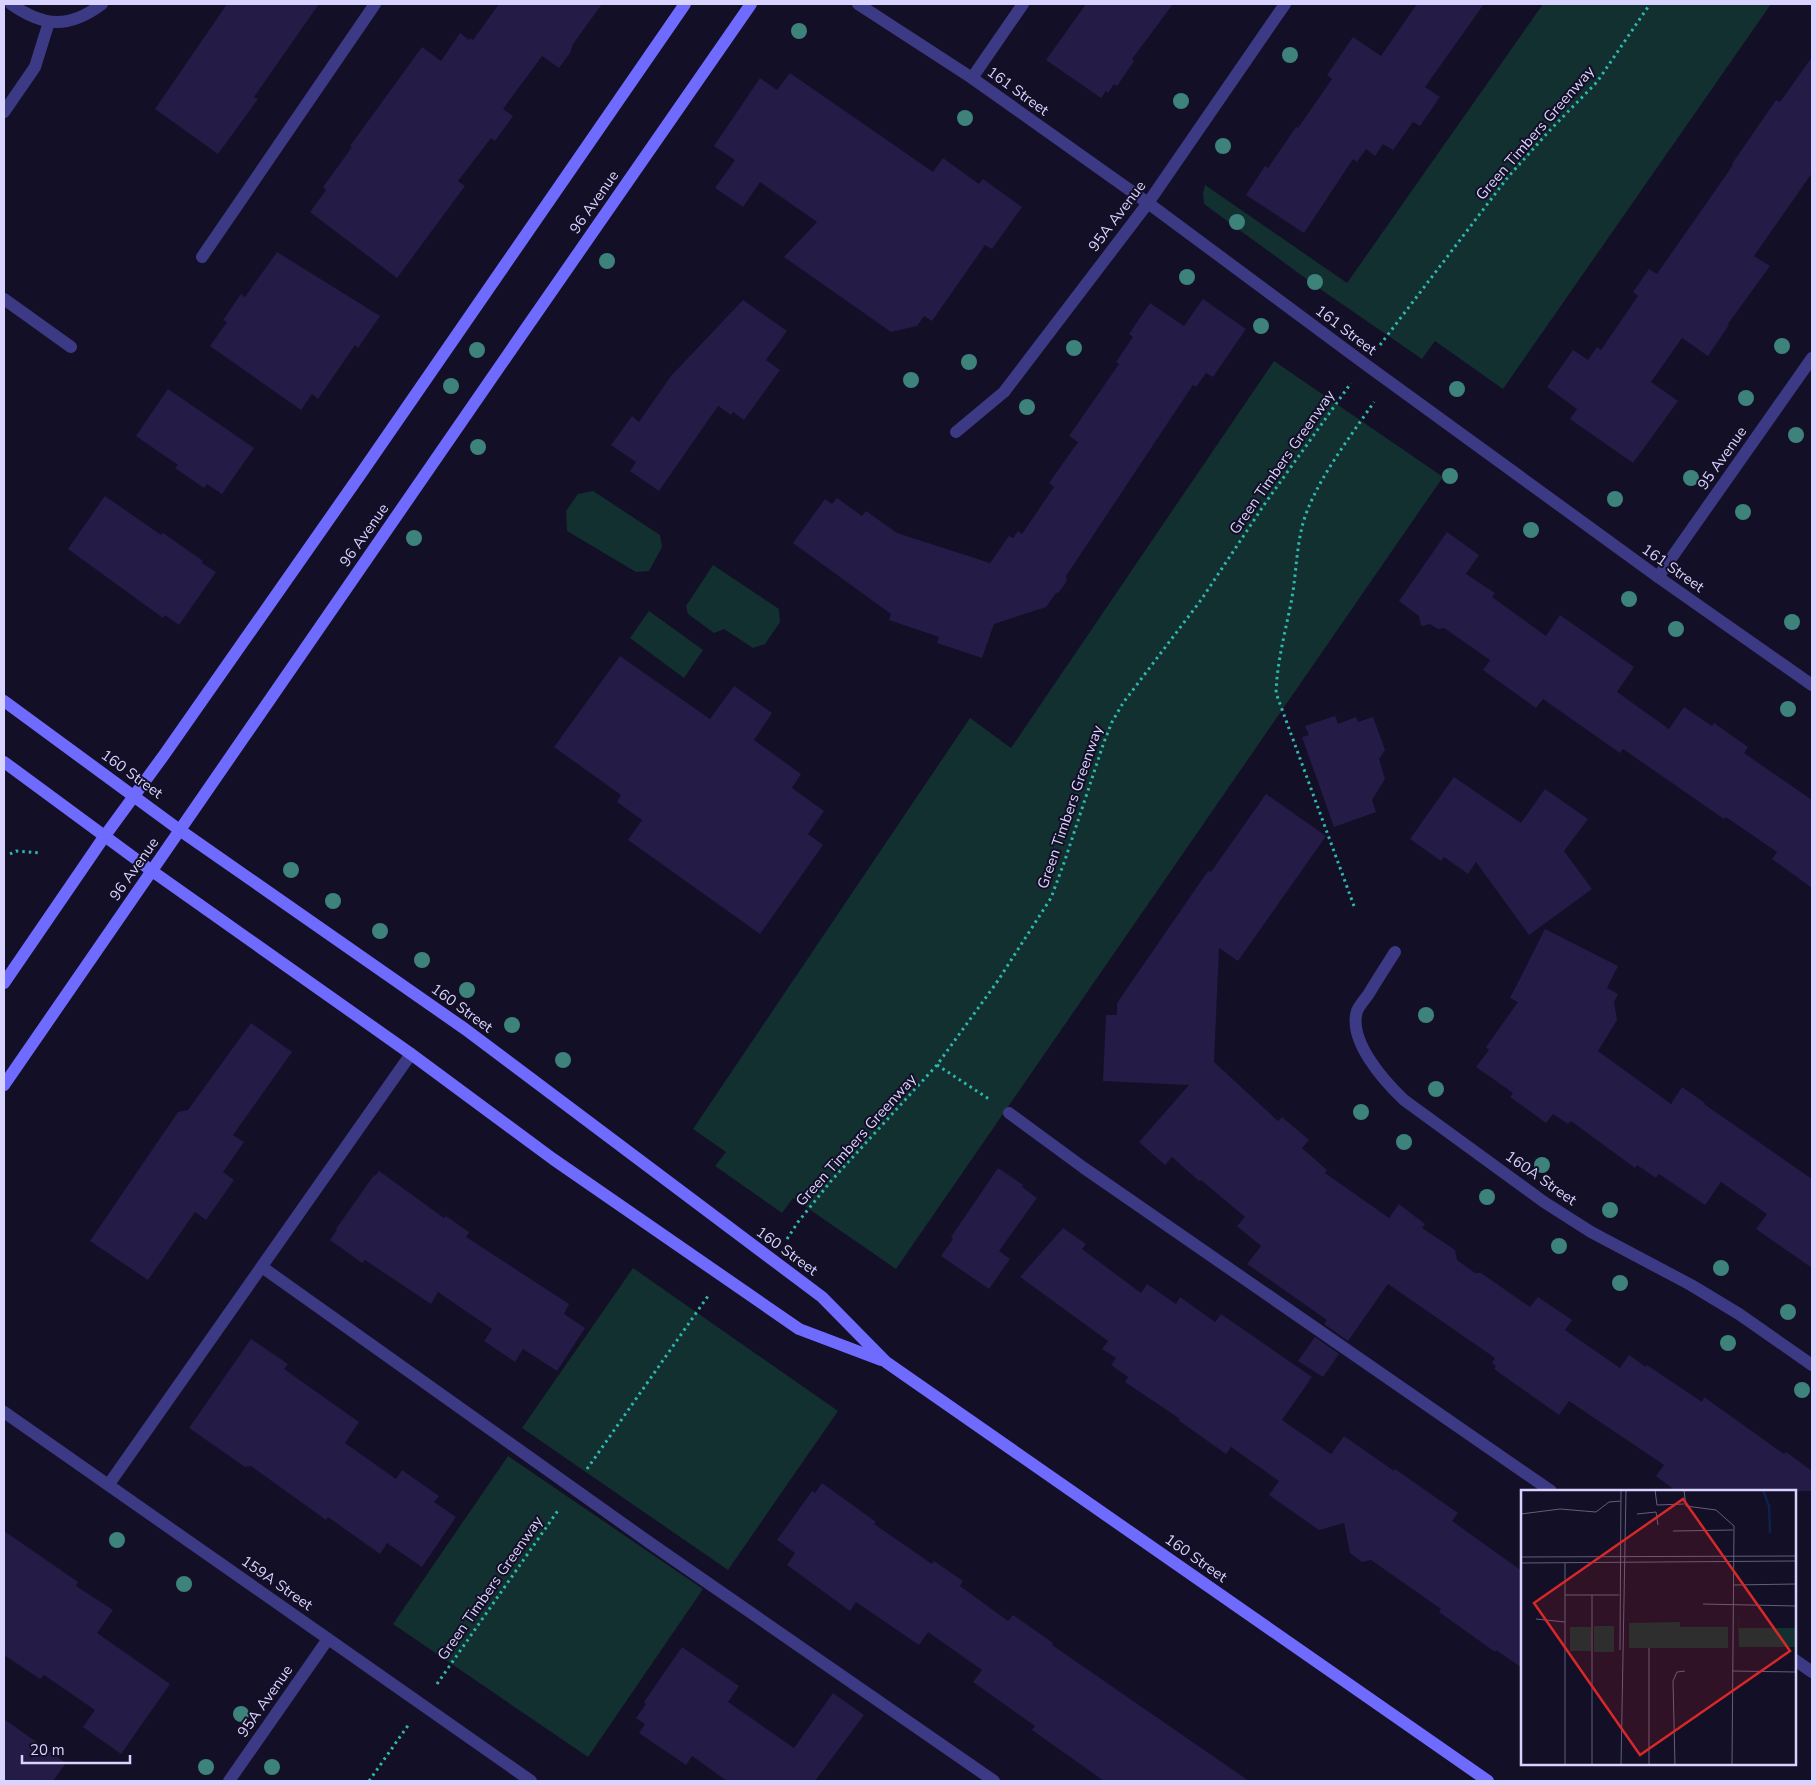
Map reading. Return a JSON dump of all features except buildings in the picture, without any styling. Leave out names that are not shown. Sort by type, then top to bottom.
[{"type":"main road","points":[[4,983],[104,837],[360,475],[685,4]]},
{"type":"main road","name":"96 Avenue","points":[[4,1085],[751,4]]},
{"type":"main road","name":"160 Street","points":[[4,701],[181,831],[465,1029],[822,1297],[886,1362],[1488,1781]]},
{"type":"main road","name":"160 Street","points":[[4,762],[152,872],[411,1054],[553,1159],[799,1329],[886,1362]]},
{"type":"street","points":[[11,4],[31,16],[57,23],[89,14],[102,4]]},
{"type":"street","points":[[202,257],[375,4]]},
{"type":"street","name":"161 Street","points":[[858,4],[972,78],[1148,203],[1388,381],[1658,577],[1812,685]]},
{"type":"street","points":[[972,78],[1023,4]]},
{"type":"street","name":"95A Avenue","points":[[956,432],[1004,392],[1148,203],[1285,4]]},
{"type":"street","points":[[4,112],[35,67],[49,22]]},
{"type":"street","points":[[4,299],[72,347]]},
{"type":"street","name":"95 Avenue","points":[[1658,577],[1812,358]]},
{"type":"street","name":"160A Street","points":[[1395,952],[1358,1010],[1356,1025],[1359,1040],[1381,1076],[1404,1100],[1583,1227],[1691,1285],[1739,1314],[1812,1365]]},
{"type":"street","points":[[109,1484],[411,1054]]},
{"type":"street","points":[[1009,1113],[1092,1174],[1550,1490]]},
{"type":"street","points":[[262,1267],[653,1545],[994,1781]]},
{"type":"street","name":"159A Street","points":[[4,1412],[531,1781]]},
{"type":"street","name":"95A Avenue","points":[[229,1781],[328,1639]]},
{"type":"street","points":[[1796,1661],[1812,1672]]},
{"type":"path","name":"Green Timbers Greenway","points":[[1379,347],[1508,177],[1597,82],[1650,4]]},
{"type":"path","points":[[1354,906],[1276,693],[1276,676],[1292,601],[1302,528],[1307,510],[1334,462],[1388,381]]},
{"type":"path","name":"Green Timbers Greenway","points":[[783,1245],[798,1222],[831,1181],[937,1065],[997,982],[1051,898],[1066,860],[1104,742],[1112,722],[1123,703],[1201,600],[1266,502],[1347,388]]},
{"type":"path","points":[[10,854],[16,851],[40,853]]},
{"type":"path","points":[[937,1065],[1009,1113]]},
{"type":"path","points":[[588,1467],[703,1302]]},
{"type":"path","name":"Green Timbers Greenway","points":[[436,1686],[562,1504]]},
{"type":"path","points":[[369,1781],[405,1730]]},
{"type":"green space","points":[[1543,4],[1771,4],[1503,389],[1435,341],[1422,359],[1323,291],[1204,204],[1203,194],[1205,185],[1347,283]]},
{"type":"green space","points":[[1274,361],[1443,477],[896,1269],[793,1198],[782,1213],[715,1166],[726,1152],[693,1129],[970,718],[1011,748]]},
{"type":"green space","points":[[593,491],[660,535],[662,547],[649,571],[636,572],[567,531],[566,511],[578,494]]},
{"type":"green space","points":[[713,565],[779,609],[780,622],[765,644],[753,648],[724,629],[714,633],[688,614],[686,606]]},
{"type":"green space","points":[[649,611],[703,650],[684,678],[630,638]]},
{"type":"green space","points":[[633,1268],[838,1411],[728,1570],[522,1428]]},
{"type":"green space","points":[[508,1456],[703,1589],[588,1757],[393,1624]]}]
